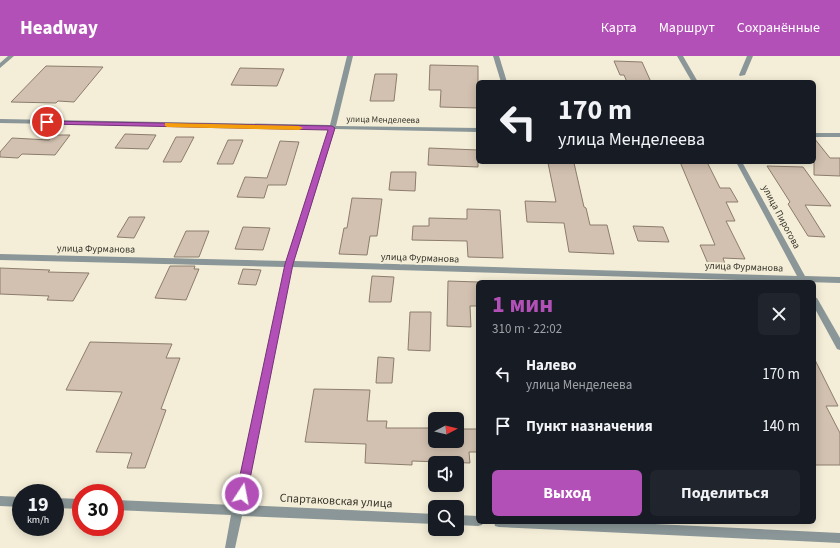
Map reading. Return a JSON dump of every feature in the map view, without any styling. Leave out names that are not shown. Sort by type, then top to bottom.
[{"type":"street","points":[[0,66],[11,56]]},
{"type":"street","points":[[230,548],[289,264],[332,128],[350,56]]},
{"type":"street","points":[[496,56],[503,80]]},
{"type":"street","points":[[680,56],[694,80]]},
{"type":"street","points":[[742,75],[750,56]]},
{"type":"street","name":"улица Менделеева","points":[[0,121],[476,130]]},
{"type":"street","points":[[816,135],[840,135]]},
{"type":"street","name":"улица Пирогова","points":[[740,164],[803,280]]},
{"type":"street","name":"улица Фурманова","points":[[0,257],[840,280]]},
{"type":"street","points":[[816,304],[840,346]]},
{"type":"street","points":[[0,501],[12,502]]},
{"type":"street","name":"Спартаковская улица","points":[[124,505],[428,519]]},
{"type":"street","points":[[464,520],[476,521]]},
{"type":"street","points":[[542,524],[840,538]]},
{"type":"building","points":[[614,61],[642,62],[650,80],[626,80],[624,75],[620,75]]},
{"type":"building","points":[[430,65],[478,66],[478,80],[476,80],[476,108],[440,107],[441,90],[429,90]]},
{"type":"building","points":[[46,66],[103,67],[74,102],[11,102]]},
{"type":"building","points":[[240,68],[284,69],[277,86],[231,85]]},
{"type":"building","points":[[375,74],[397,74],[394,101],[370,101]]},
{"type":"building","points":[[125,134],[156,135],[148,149],[115,148]]},
{"type":"building","points":[[53,135],[70,135],[55,155],[22,154],[18,158],[0,157],[0,152],[12,138],[49,140]]},
{"type":"building","points":[[176,137],[194,137],[181,162],[163,162]]},
{"type":"building","points":[[228,140],[243,140],[233,164],[217,164]]},
{"type":"building","points":[[816,140],[830,158],[840,158],[840,176],[814,175],[814,164],[816,164]]},
{"type":"building","points":[[280,141],[299,142],[286,185],[268,185],[264,198],[237,197],[245,177],[267,178]]},
{"type":"building","points":[[429,148],[476,150],[476,164],[478,164],[478,167],[428,165]]},
{"type":"building","points":[[548,164],[574,164],[584,207],[586,208],[590,225],[607,225],[614,254],[569,252],[564,223],[527,222],[525,201],[556,202]]},
{"type":"building","points":[[681,164],[708,164],[720,188],[730,188],[738,202],[726,202],[735,221],[726,221],[745,259],[723,258],[726,267],[709,266],[700,245],[715,245]]},
{"type":"building","points":[[767,166],[803,167],[831,206],[805,205],[825,237],[808,236],[788,204],[790,202]]},
{"type":"building","points":[[391,172],[416,172],[415,191],[389,190]]},
{"type":"building","points":[[352,198],[382,199],[377,236],[370,236],[367,255],[339,254],[344,228],[347,228]]},
{"type":"building","points":[[467,209],[500,210],[503,258],[468,257],[467,241],[412,240],[413,226],[429,226],[429,218],[467,219]]},
{"type":"building","points":[[129,217],[145,217],[134,238],[117,237]]},
{"type":"building","points":[[633,226],[663,227],[669,242],[638,241]]},
{"type":"building","points":[[243,227],[270,228],[263,250],[235,249]]},
{"type":"building","points":[[186,231],[209,231],[199,257],[174,257]]},
{"type":"building","points":[[170,266],[195,266],[194,269],[199,269],[186,300],[155,298]]},
{"type":"building","points":[[0,268],[50,270],[48,272],[89,273],[73,301],[47,300],[49,296],[0,294]]},
{"type":"building","points":[[243,269],[261,270],[256,285],[238,284]]},
{"type":"building","points":[[372,276],[394,277],[391,302],[369,302]]},
{"type":"building","points":[[448,281],[476,282],[476,306],[470,306],[471,327],[447,326]]},
{"type":"building","points":[[410,312],[431,312],[430,351],[408,350]]},
{"type":"building","points":[[90,342],[172,344],[166,358],[180,358],[161,409],[166,410],[145,468],[127,468],[132,453],[96,452],[122,392],[66,390]]},
{"type":"building","points":[[378,357],[394,358],[392,383],[376,383]]},
{"type":"building","points":[[816,362],[838,406],[826,406],[840,433],[840,465],[816,465]]},
{"type":"building","points":[[314,389],[370,390],[367,421],[387,421],[386,428],[428,428],[428,448],[464,448],[464,429],[476,429],[476,452],[469,452],[470,463],[464,463],[464,456],[428,456],[428,462],[412,461],[412,465],[365,463],[366,444],[305,442]]},
{"type":"slow traffic","points":[[167,125],[299,128]]},
{"type":"route","points":[[47,122],[332,128],[289,264],[242,494]]}]
